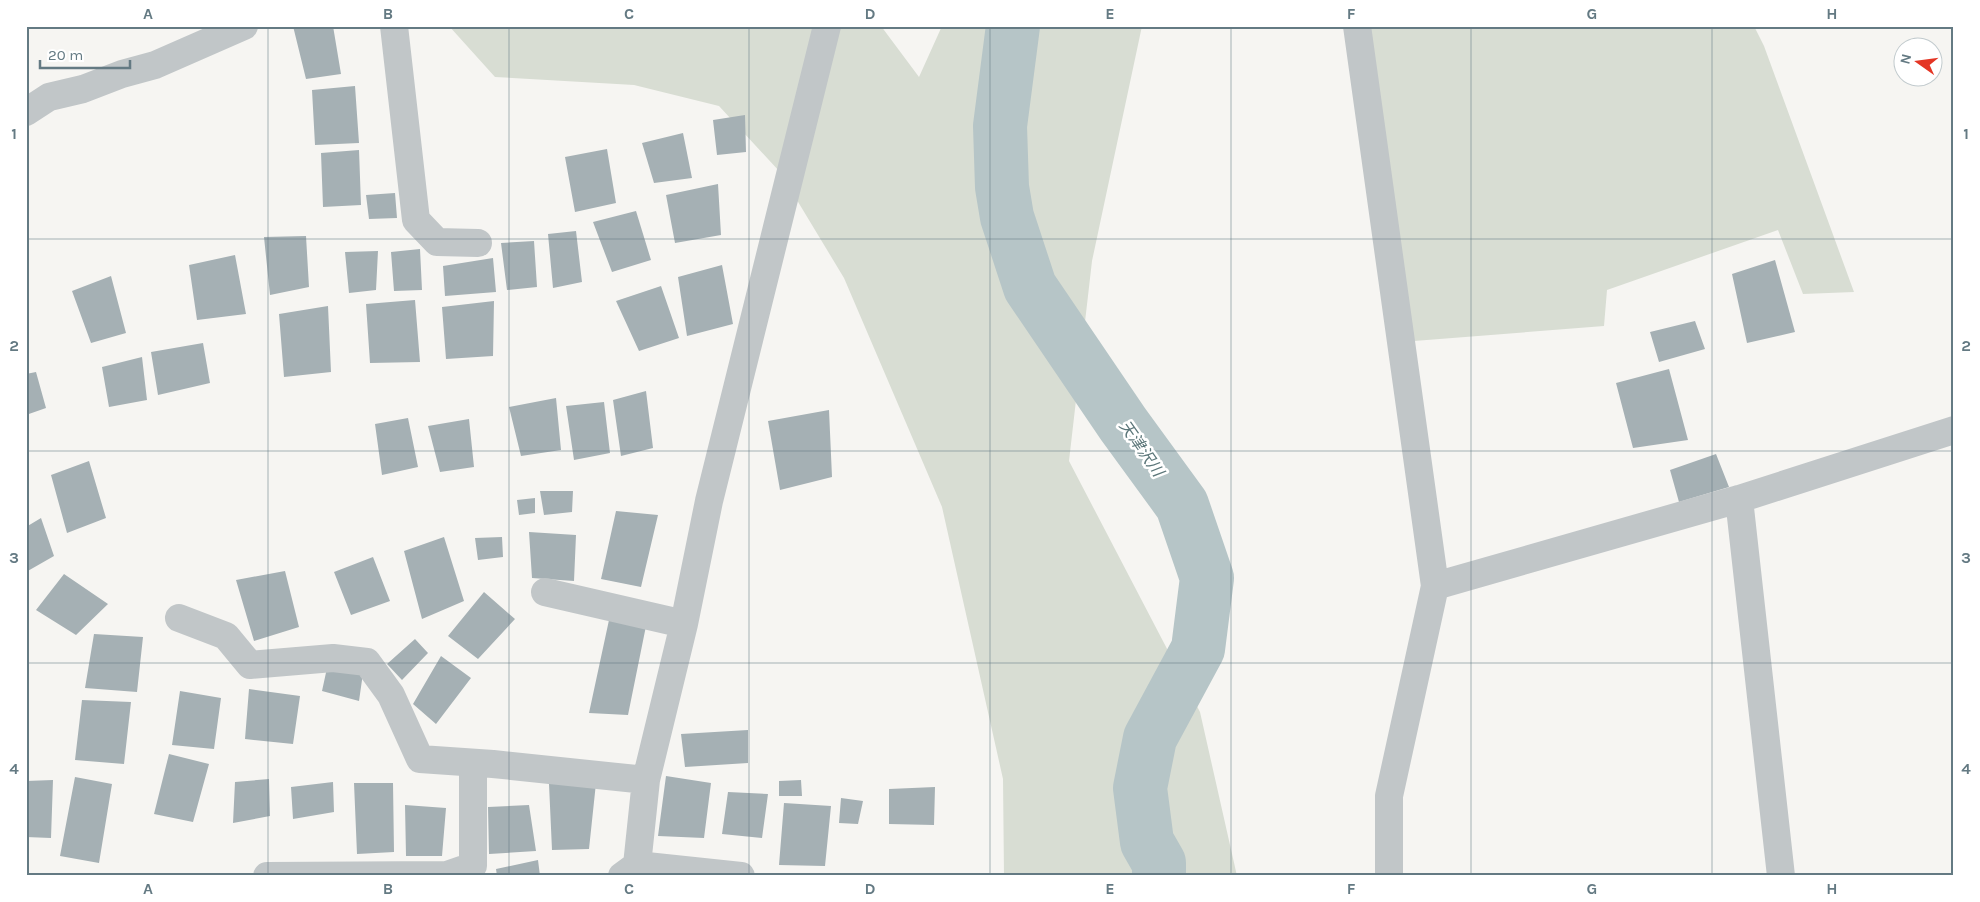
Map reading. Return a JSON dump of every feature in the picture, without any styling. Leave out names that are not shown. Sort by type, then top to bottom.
[{"type":"street","points":[[26,112],[49,97],[83,90],[122,74],[155,65],[244,26]]},
{"type":"street","points":[[394,26],[416,220],[437,242],[478,244]]},
{"type":"street","points":[[741,876],[630,870],[646,780],[684,624],[710,501],[827,26]]},
{"type":"street","points":[[1357,26],[1435,586],[1389,796],[1389,876]]},
{"type":"street","points":[[1435,586],[1739,499],[1954,430]]},
{"type":"street","points":[[1739,499],[1782,876]]},
{"type":"street","points":[[544,592],[684,624]]},
{"type":"street","points":[[179,618],[226,636],[250,665],[333,658],[367,662],[392,695],[420,759],[473,762],[646,780]]},
{"type":"street","points":[[267,876],[447,875],[473,866],[473,762]]},
{"type":"shaded area","points":[[449,26],[881,26],[919,77],[942,26],[1142,26],[1092,261],[1069,461],[1200,712],[1237,876],[1004,876],[1003,779],[942,507],[844,278],[780,172],[719,106],[634,85],[495,77]]},
{"type":"shaded area","points":[[1366,26],[1754,26],[1764,46],[1854,292],[1803,294],[1778,230],[1607,290],[1604,326],[1414,341]]},
{"type":"building","points":[[293,26],[333,26],[341,74],[306,79]]},
{"type":"building","points":[[355,86],[359,143],[315,145],[312,90]]},
{"type":"building","points":[[745,115],[746,152],[717,155],[713,120]]},
{"type":"building","points":[[683,133],[692,178],[654,183],[642,143]]},
{"type":"building","points":[[607,149],[616,203],[575,212],[565,157]]},
{"type":"building","points":[[359,150],[361,205],[323,207],[321,153]]},
{"type":"building","points":[[718,184],[721,235],[675,243],[666,195]]},
{"type":"building","points":[[395,193],[397,218],[369,219],[366,195]]},
{"type":"building","points":[[636,211],[651,260],[612,272],[593,222]]},
{"type":"building","points":[[576,231],[582,282],[553,288],[548,234]]},
{"type":"building","points":[[306,236],[309,287],[270,295],[264,237]]},
{"type":"building","points":[[534,241],[537,287],[507,290],[501,243]]},
{"type":"building","points":[[420,249],[422,290],[394,291],[391,252]]},
{"type":"building","points":[[378,251],[376,290],[349,293],[345,252]]},
{"type":"building","points":[[235,255],[246,314],[197,320],[189,265]]},
{"type":"building","points":[[493,258],[496,292],[445,296],[443,266]]},
{"type":"building","points":[[1775,260],[1795,332],[1747,343],[1732,274]]},
{"type":"building","points":[[722,265],[733,324],[687,336],[678,277]]},
{"type":"building","points":[[111,276],[126,333],[91,343],[72,291]]},
{"type":"building","points":[[661,286],[679,338],[639,351],[616,301]]},
{"type":"building","points":[[415,300],[420,362],[370,363],[366,304]]},
{"type":"building","points":[[494,301],[493,356],[446,359],[442,307]]},
{"type":"building","points":[[328,306],[331,372],[284,377],[279,314]]},
{"type":"building","points":[[1695,321],[1705,349],[1659,362],[1650,332]]},
{"type":"building","points":[[203,343],[210,383],[158,395],[151,352]]},
{"type":"building","points":[[142,357],[147,400],[109,407],[102,367]]},
{"type":"building","points":[[1669,369],[1688,440],[1633,448],[1616,383]]},
{"type":"building","points":[[36,372],[46,408],[26,415],[26,374]]},
{"type":"building","points":[[646,391],[653,448],[621,456],[613,400]]},
{"type":"building","points":[[556,398],[561,450],[521,456],[509,407]]},
{"type":"building","points":[[604,402],[610,453],[574,460],[566,406]]},
{"type":"building","points":[[829,410],[832,477],[780,490],[768,421]]},
{"type":"building","points":[[408,418],[418,467],[382,475],[375,424]]},
{"type":"building","points":[[469,419],[474,467],[440,472],[428,426]]},
{"type":"building","points":[[1716,454],[1729,487],[1679,502],[1670,470]]},
{"type":"building","points":[[89,461],[106,518],[67,533],[51,475]]},
{"type":"building","points":[[540,491],[573,491],[572,512],[544,515]]},
{"type":"building","points":[[535,498],[535,513],[519,515],[517,500]]},
{"type":"building","points":[[616,511],[658,515],[641,587],[601,579]]},
{"type":"building","points":[[41,518],[54,556],[26,572],[26,527]]},
{"type":"building","points":[[529,532],[576,535],[574,581],[532,578]]},
{"type":"building","points":[[444,537],[464,601],[422,619],[404,551]]},
{"type":"building","points":[[502,537],[503,557],[478,560],[475,538]]},
{"type":"building","points":[[373,557],[390,601],[351,615],[334,572]]},
{"type":"building","points":[[285,571],[299,627],[254,641],[236,580]]},
{"type":"building","points":[[64,574],[108,604],[76,635],[36,610]]},
{"type":"building","points":[[484,592],[515,619],[478,659],[448,636]]},
{"type":"building","points":[[609,620],[646,626],[628,715],[589,713]]},
{"type":"building","points":[[94,634],[143,637],[137,692],[85,688]]},
{"type":"building","points":[[415,639],[428,653],[402,680],[387,664]]},
{"type":"building","points":[[441,656],[471,678],[436,724],[413,704]]},
{"type":"building","points":[[327,668],[363,673],[359,701],[322,691]]},
{"type":"building","points":[[249,689],[300,696],[293,744],[245,739]]},
{"type":"building","points":[[180,691],[221,698],[214,749],[172,745]]},
{"type":"building","points":[[82,700],[131,702],[124,764],[75,760]]},
{"type":"building","points":[[748,730],[748,763],[685,767],[681,734]]},
{"type":"building","points":[[169,754],[209,764],[193,822],[154,814]]},
{"type":"building","points":[[666,776],[711,783],[704,838],[658,836]]},
{"type":"building","points":[[75,777],[112,784],[99,863],[60,856]]},
{"type":"building","points":[[269,779],[270,816],[233,823],[235,782]]},
{"type":"building","points":[[53,780],[51,838],[26,837],[26,781]]},
{"type":"building","points":[[801,780],[802,796],[779,796],[779,781]]},
{"type":"building","points":[[333,782],[334,812],[293,819],[291,787]]},
{"type":"building","points":[[354,783],[393,783],[394,852],[357,854]]},
{"type":"building","points":[[596,783],[589,849],[552,850],[549,784]]},
{"type":"building","points":[[935,787],[934,825],[889,824],[889,789]]},
{"type":"building","points":[[728,792],[768,794],[762,838],[722,834]]},
{"type":"building","points":[[841,798],[863,801],[858,824],[839,823]]},
{"type":"building","points":[[784,803],[831,806],[825,866],[779,865]]},
{"type":"building","points":[[405,805],[446,808],[442,856],[406,856]]},
{"type":"building","points":[[529,805],[536,851],[489,854],[488,807]]},
{"type":"building","points":[[538,860],[540,876],[497,876],[496,869]]},
{"type":"waterway","name":"天津沢川","points":[[1013,26],[1000,126],[1002,187],[1007,217],[1030,287],[1123,424],[1182,505],[1207,578],[1198,649],[1150,738],[1140,788],[1147,842],[1159,863],[1159,876]]}]
